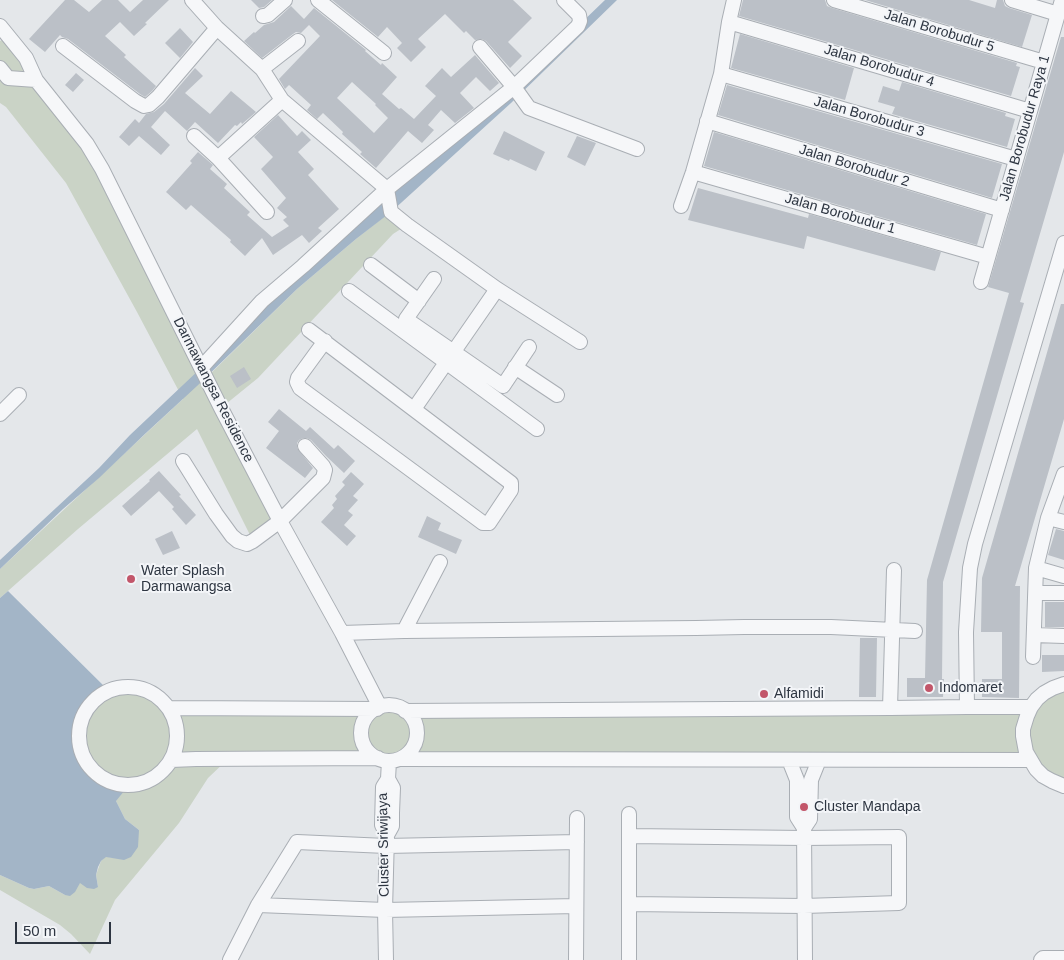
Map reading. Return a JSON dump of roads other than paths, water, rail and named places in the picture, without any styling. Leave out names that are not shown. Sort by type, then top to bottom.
[{"type":"street","points":[[192,0],[217,28],[262,69],[282,100],[387,189],[390,212],[497,289],[580,342]]},
{"type":"street","points":[[263,16],[268,15],[285,0]]},
{"type":"street","points":[[318,0],[384,53]]},
{"type":"street","points":[[201,368],[262,301],[387,189],[514,87],[577,28],[580,21],[579,15],[564,0]]},
{"type":"street","points":[[681,206],[693,172],[721,74],[734,0]]},
{"type":"street","name":"Jalan Borobudur 5","points":[[834,0],[1044,62]]},
{"type":"street","points":[[1012,0],[1060,7]]},
{"type":"street","name":"Jalan Borobudur Raya 1","points":[[981,282],[1060,7]]},
{"type":"street","name":"Jalan Borobudur 4","points":[[729,22],[1030,111]]},
{"type":"street","points":[[63,46],[144,106],[149,105],[158,97],[217,28]]},
{"type":"street","name":"Darmawangsa Residence","points":[[3,35],[26,58],[36,80],[87,144],[102,169],[201,368],[280,521],[342,633],[378,708]]},
{"type":"street","points":[[262,69],[298,41]]},
{"type":"street","points":[[480,47],[529,108],[637,149]]},
{"type":"street","points":[[0,68],[8,78],[36,80]]},
{"type":"street","name":"Jalan Borobudur 3","points":[[721,74],[1016,159]]},
{"type":"street","points":[[218,158],[282,100]]},
{"type":"street","name":"Jalan Borobudur 2","points":[[707,121],[1002,210]]},
{"type":"street","points":[[194,136],[218,158],[267,212]]},
{"type":"street","name":"Jalan Borobudur 1","points":[[693,172],[988,257]]},
{"type":"street","points":[[967,707],[966,632],[970,568],[974,544],[1064,243]]},
{"type":"street","points":[[371,265],[419,300]]},
{"type":"street","points":[[434,279],[406,318],[537,429]]},
{"type":"street","points":[[414,410],[497,289]]},
{"type":"street","points":[[349,291],[450,357],[503,386],[528,347]]},
{"type":"street","points":[[309,330],[324,341],[414,410],[511,483],[511,490],[489,523],[483,523],[300,388],[297,382],[298,378],[324,341]]},
{"type":"street","points":[[515,367],[557,395]]},
{"type":"street","points":[[0,414],[19,395]]},
{"type":"street","points":[[183,461],[216,514],[235,539],[242,543],[249,543],[280,521],[320,482],[325,470],[305,446]]},
{"type":"street","points":[[1033,657],[1036,568],[1048,518],[1064,474]]},
{"type":"street","points":[[1048,518],[1064,522]]},
{"type":"street","points":[[404,631],[440,562]]},
{"type":"street","points":[[1036,568],[1064,576]]},
{"type":"street","points":[[890,708],[894,570]]},
{"type":"street","points":[[1036,593],[1064,593]]},
{"type":"street","points":[[342,633],[744,627],[831,627],[915,631]]},
{"type":"street","points":[[1034,635],[1064,636]]},
{"type":"street","points":[[1064,684],[1053,688],[1037,699],[1031,707],[1024,724],[1023,736],[1026,752],[1036,769],[1043,776],[1064,786]]},
{"type":"street","points":[[118,687],[137,687],[155,694],[169,708],[176,724],[178,733],[177,743],[171,760],[161,772],[148,781],[128,785],[109,781],[98,775],[83,756],[79,744],[79,734],[84,713],[91,702],[99,695],[118,687]]},
{"type":"street","points":[[169,708],[398,707],[411,716],[417,730],[417,738],[410,752],[389,759],[367,750],[362,737],[363,724],[366,717],[378,708]]},
{"type":"street","points":[[405,711],[1031,707]]},
{"type":"street","name":"Cluster Sriwijaya","points":[[386,960],[387,840],[382,825],[382,813],[383,788],[388,779],[389,759]]},
{"type":"street","points":[[171,760],[1030,760]]},
{"type":"street","points":[[789,760],[804,780],[810,819],[804,833],[805,960]]},
{"type":"street","points":[[804,780],[819,760]]},
{"type":"street","points":[[629,814],[629,960]]},
{"type":"street","points":[[576,960],[577,818]]},
{"type":"street","points":[[629,836],[804,833],[899,834],[898,903],[804,906],[629,904]]},
{"type":"street","points":[[230,960],[258,905],[296,842],[387,840],[577,842]]},
{"type":"street","points":[[258,905],[385,910],[576,906]]},
{"type":"street","points":[[1041,960],[1043,958],[1064,958]]},
{"type":"water","points":[[605,0],[617,0],[511,103],[391,212],[297,289],[197,386],[0,569],[0,560],[99,468],[130,435],[201,368],[262,301],[578,26]]},
{"type":"water","points":[[8,591],[108,690],[91,702],[84,713],[80,725],[79,744],[89,766],[98,775],[118,784],[129,785],[116,801],[125,819],[139,830],[138,847],[131,857],[124,860],[106,857],[98,867],[96,875],[98,887],[94,889],[87,888],[80,883],[75,892],[70,896],[49,886],[29,888],[0,875],[0,598]]},
{"type":"place","name":"Water Splash Darmawangsa","points":[[131,579]]},
{"type":"place","name":"Indomaret","points":[[929,688]]},
{"type":"place","name":"Alfamidi","points":[[764,694]]},
{"type":"place","name":"Cluster Mandapa","points":[[804,807]]}]
